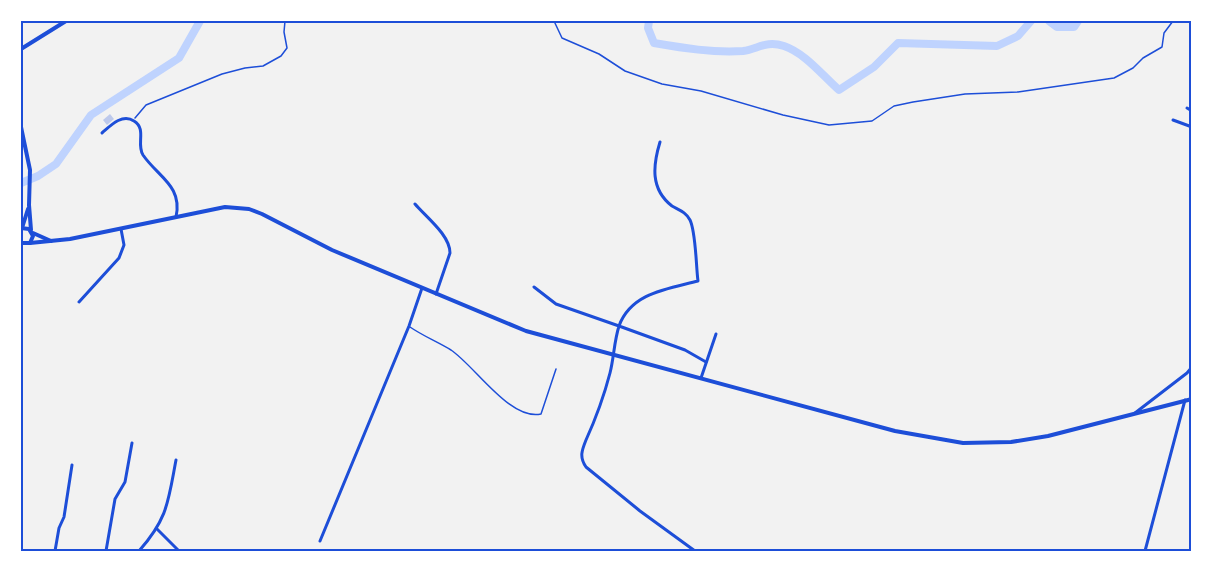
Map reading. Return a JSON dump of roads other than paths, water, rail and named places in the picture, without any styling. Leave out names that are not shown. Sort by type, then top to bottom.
[{"type":"main road","points":[[21,49],[63,22]]},
{"type":"main road","points":[[21,127],[30,170],[29,206],[33,238],[30,243]]},
{"type":"main road","points":[[29,206],[21,228],[27,228],[52,241]]},
{"type":"main road","points":[[22,244],[121,229],[225,207],[249,209],[332,250],[525,331],[895,431],[963,443],[996,444],[1024,441],[1192,399]]},
{"type":"street","points":[[1187,108],[1192,111]]},
{"type":"street","points":[[102,133],[121,119],[133,120],[141,130],[140,145],[143,155],[163,176],[177,196],[176,217]]},
{"type":"street","points":[[1173,120],[1192,127]]},
{"type":"street","points":[[660,141],[654,163],[656,183],[666,200],[685,213],[689,219],[698,281],[663,290],[629,306],[619,326],[612,354],[610,375],[599,412],[581,451],[582,461],[588,469],[695,551]]},
{"type":"street","points":[[415,204],[449,246],[450,253],[436,294]]},
{"type":"street","points":[[79,302],[120,258],[124,245],[121,229]]},
{"type":"street","points":[[534,287],[556,304],[685,350],[706,362]]},
{"type":"street","points":[[320,541],[409,326],[422,288]]},
{"type":"street","points":[[701,378],[716,334]]},
{"type":"street","points":[[1133,414],[1192,367]]},
{"type":"street","points":[[1145,551],[1185,400]]},
{"type":"street","points":[[106,551],[115,499],[125,482],[132,443]]},
{"type":"street","points":[[140,551],[157,529],[166,511],[176,460]]},
{"type":"street","points":[[55,551],[58,528],[64,517],[72,465]]},
{"type":"street","points":[[157,529],[179,551]]},
{"type":"street","points":[[143,547],[147,551]]},
{"type":"lane","points":[[409,326],[451,350],[514,408],[530,415],[541,414],[556,369]]},
{"type":"waterway","points":[[21,183],[38,176],[56,164],[91,115],[179,58],[200,21]]},
{"type":"waterway","points":[[649,21],[648,28],[654,43],[721,51],[743,51],[772,44],[784,46],[806,59],[839,90],[874,67],[898,43],[997,46],[1018,36],[1031,21]]},
{"type":"waterway","points":[[1049,21],[1057,27],[1074,27],[1078,21]]}]
